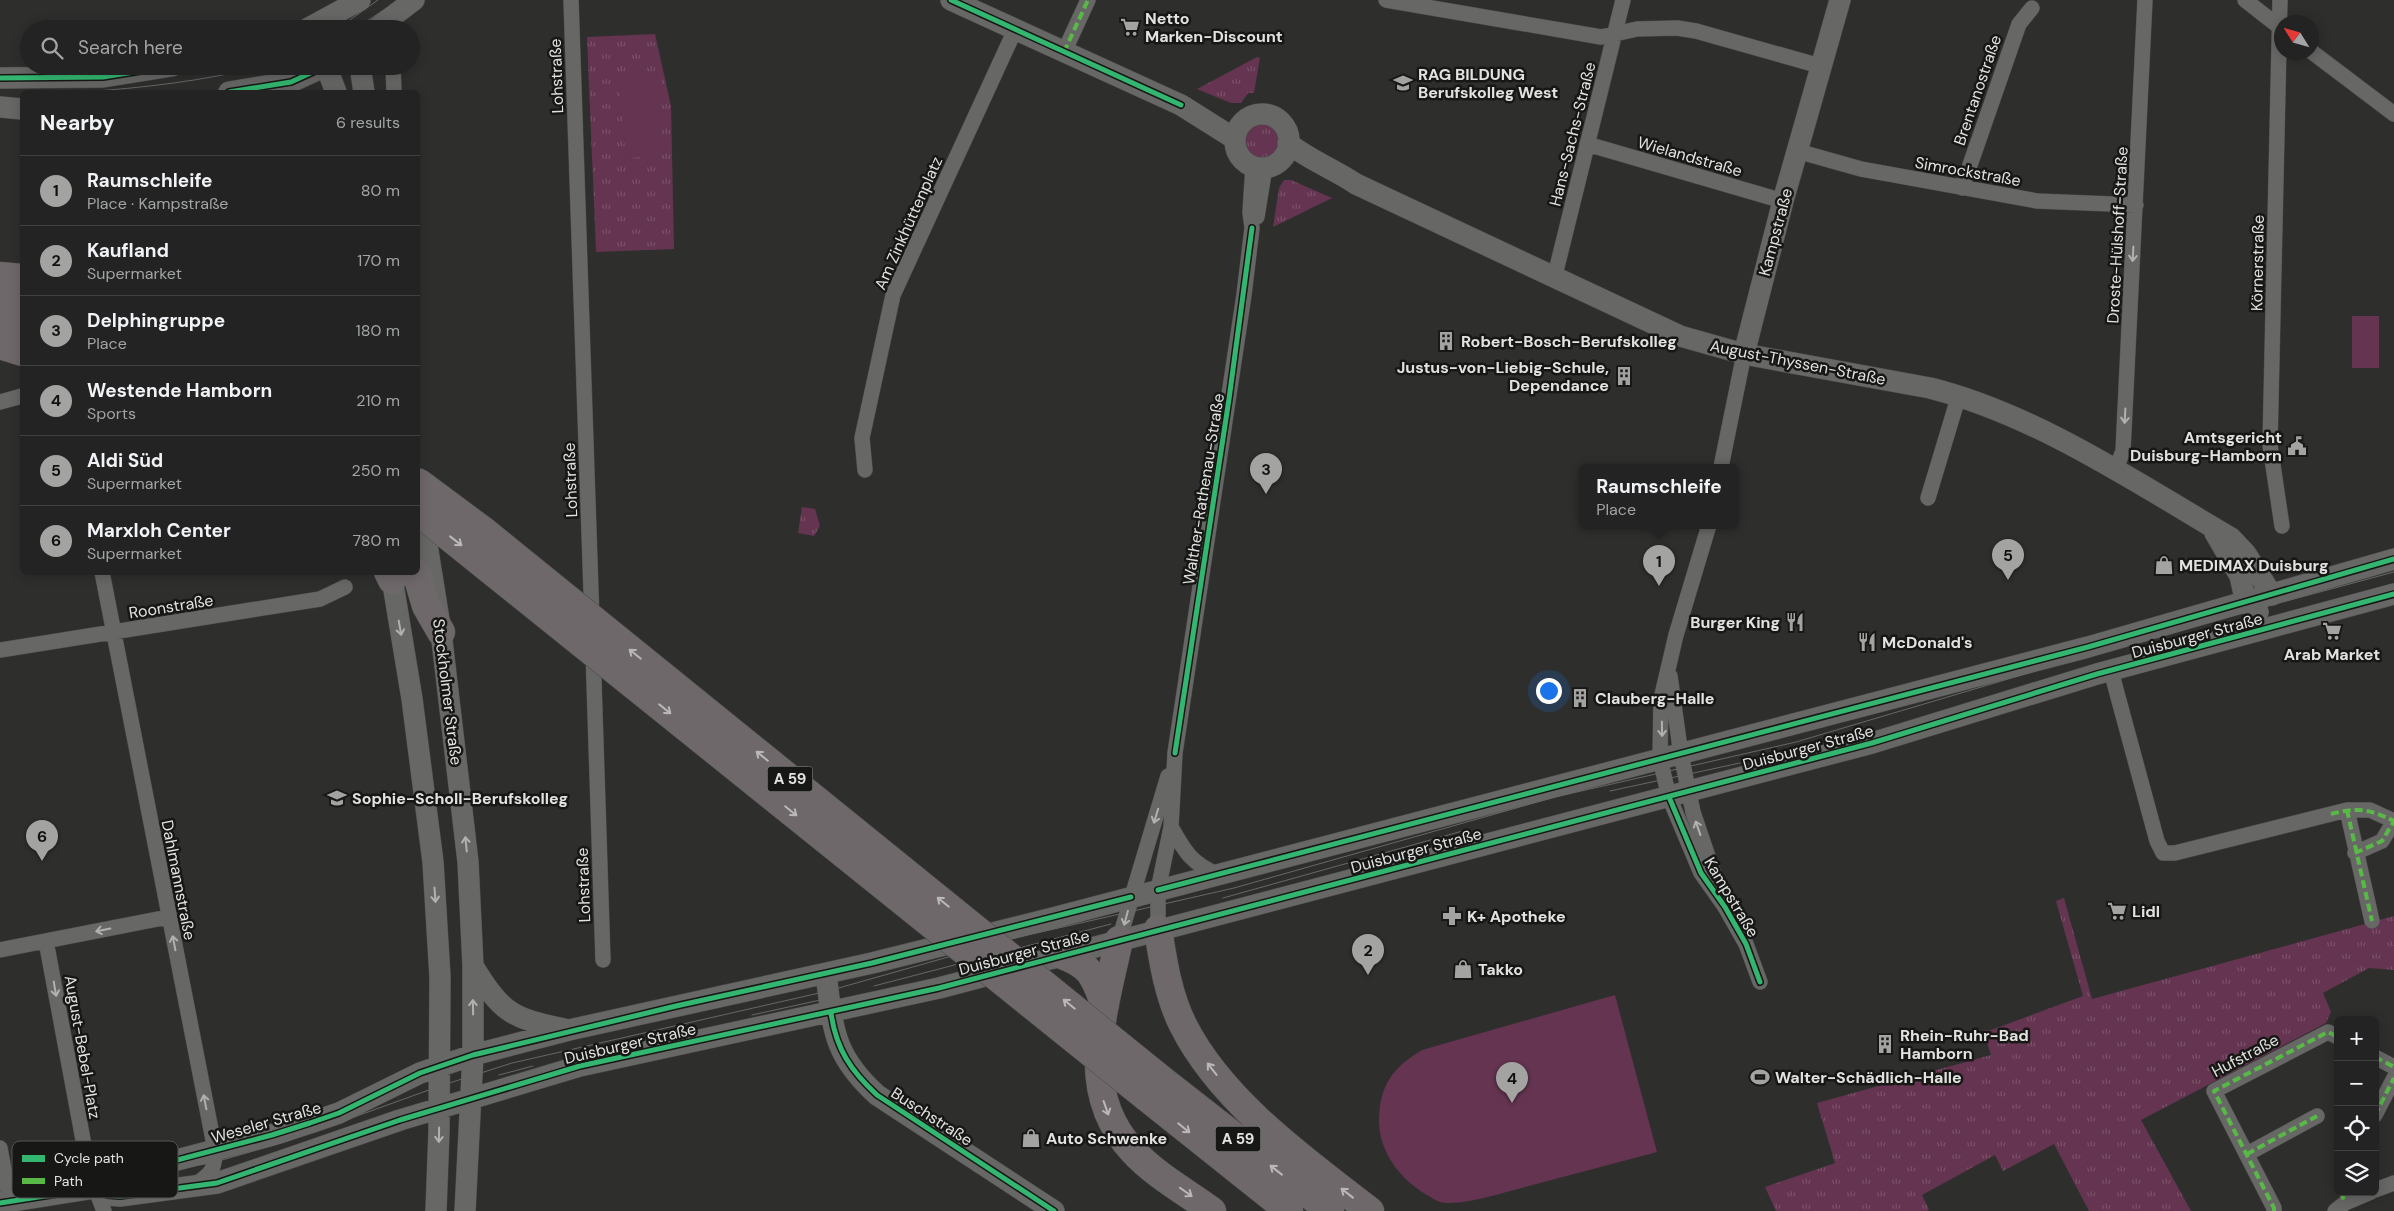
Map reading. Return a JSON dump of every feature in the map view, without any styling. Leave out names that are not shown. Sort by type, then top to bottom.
[{"type":"highway","points":[[0,276],[20,278]]},
{"type":"highway","points":[[0,300],[20,305]]},
{"type":"highway","points":[[0,325],[20,330]]},
{"type":"highway","points":[[0,345],[20,351]]},
{"type":"highway","name":"A 59","points":[[420,483],[484,531],[1154,1088],[1289,1211]]},
{"type":"highway","name":"A 59","points":[[420,514],[1154,1088],[1330,1211]]},
{"type":"highway","points":[[398,575],[426,606],[441,632]]},
{"type":"highway","points":[[1158,929],[1172,995],[1182,1023],[1197,1050],[1220,1079],[1273,1132],[1370,1211]]},
{"type":"highway","points":[[1119,940],[1105,1005],[1097,1067],[1103,1100],[1110,1121],[1134,1152],[1155,1170],[1212,1211]]},
{"type":"highway","points":[[1062,955],[1078,961],[1092,973],[1105,1005]]},
{"type":"main road","points":[[391,20],[414,0]]},
{"type":"main road","points":[[951,0],[1239,130]]},
{"type":"main road","name":"Kampstraße","points":[[1744,354],[1783,201],[1840,0]]},
{"type":"main road","points":[[324,20],[359,1]]},
{"type":"main road","points":[[340,20],[359,1]]},
{"type":"main road","points":[[0,78],[103,77],[116,75]]},
{"type":"main road","points":[[241,90],[291,82],[306,75]]},
{"type":"main road","points":[[329,75],[335,90]]},
{"type":"main road","points":[[361,75],[364,90]]},
{"type":"main road","points":[[0,107],[20,109]]},
{"type":"main road","points":[[1256,115],[1270,115],[1284,126],[1271,159],[1238,154],[1239,130],[1256,115]]},
{"type":"main road","name":"August-Thyssen-Straße","points":[[1271,159],[1298,165],[1334,180],[1356,184],[1680,336],[1744,354],[1959,395],[2027,422],[2231,538],[2246,554],[2272,595]]},
{"type":"main road","name":"Stockholmer Straße","points":[[420,502],[441,632],[468,862],[473,966],[473,1066],[464,1211]]},
{"type":"main road","name":"August-Thyssen-Straße","points":[[2211,527],[2240,576],[2246,604]]},
{"type":"main road","name":"Duisburger Straße","points":[[440,1065],[473,1066],[570,1030],[826,974],[1219,875],[1681,755],[2246,604],[2394,559]]},
{"type":"main road","points":[[397,575],[433,862],[440,977],[440,1086],[436,1211]]},
{"type":"main road","name":"Duisburger Straße","points":[[439,1108],[600,1062],[752,1027],[831,1013],[939,988],[1158,929],[1679,794],[1872,743],[2111,671],[2394,594]]},
{"type":"main road","points":[[2246,604],[2276,626]]},
{"type":"main road","points":[[473,966],[494,998],[513,1015],[528,1021],[570,1030]]},
{"type":"main road","name":"Buschstraße","points":[[826,974],[834,1033],[846,1060],[858,1077],[877,1095],[1054,1211]]},
{"type":"main road","name":"Weseler Straße","points":[[178,1160],[225,1148],[339,1113],[440,1065]]},
{"type":"main road","name":"Weseler Straße","points":[[178,1187],[229,1179],[439,1108]]},
{"type":"main road","name":"Weseler Straße","points":[[5,1202],[31,1198]]},
{"type":"street","name":"Lohstraße","points":[[572,0],[603,960]]},
{"type":"street","points":[[1064,52],[1088,0]]},
{"type":"street","points":[[1386,0],[1601,36],[1637,30],[1677,28],[1696,31],[1820,66]]},
{"type":"street","name":"Hans-Sachs-Straße","points":[[1554,276],[1623,0]]},
{"type":"street","name":"Droste-Hülshoff-Straße","points":[[2115,471],[2123,451],[2146,0]]},
{"type":"street","points":[[2244,0],[2274,24]]},
{"type":"street","name":"Körnerstraße","points":[[2280,0],[2281,15]]},
{"type":"street","name":"Brentanostraße","points":[[1962,188],[2019,24],[2032,8]]},
{"type":"street","name":"Am Zinkhüttenplatz","points":[[865,470],[862,438],[893,295],[1015,30]]},
{"type":"street","points":[[2319,57],[2394,114]]},
{"type":"street","name":"Körnerstraße","points":[[2280,60],[2270,445],[2282,526]]},
{"type":"street","points":[[393,75],[394,90]]},
{"type":"street","name":"Wielandstraße","points":[[1587,144],[1783,201]]},
{"type":"street","name":"Simrockstraße","points":[[1797,151],[1861,169],[2037,201],[2136,206]]},
{"type":"street","name":"Walther-Rathenau-Straße","points":[[1158,929],[1158,890],[1171,827],[1175,753],[1230,399],[1252,228],[1258,213],[1271,159]]},
{"type":"street","name":"Kampstraße","points":[[1722,464],[1744,354]]},
{"type":"street","points":[[1928,498],[1959,395]]},
{"type":"street","points":[[0,402],[20,397]]},
{"type":"street","name":"Kampstraße","points":[[1708,529],[1676,635],[1661,699],[1660,759],[1679,794],[1701,873],[1725,907],[1746,944],[1760,982]]},
{"type":"street","name":"Dahlmannstraße","points":[[103,575],[168,917],[225,1148],[209,1175],[195,1184]]},
{"type":"street","name":"Roonstraße","points":[[0,650],[320,599],[345,587]]},
{"type":"street","name":"Kampstraße","points":[[1669,665],[1681,755],[1679,794]]},
{"type":"street","points":[[2111,671],[2157,841],[2163,853],[2175,853],[2347,810],[2370,810],[2394,821],[2382,841],[2355,854]]},
{"type":"street","name":"Walther-Rathenau-Straße","points":[[1119,940],[1175,753]]},
{"type":"street","points":[[2347,810],[2355,854],[2372,921]]},
{"type":"street","points":[[1171,827],[1192,860],[1203,868],[1219,875]]},
{"type":"street","points":[[0,950],[168,917]]},
{"type":"street","name":"August-Bebel-Platz","points":[[46,941],[83,1141]]},
{"type":"street","name":"Hufstraße","points":[[2274,1211],[2214,1090],[2333,1034]]},
{"type":"street","points":[[2379,1059],[2394,1067]]},
{"type":"street","points":[[2379,1107],[2394,1078]]},
{"type":"street","points":[[2247,1154],[2317,1116]]},
{"type":"street","points":[[0,1148],[5,1202]]},
{"type":"street","points":[[225,1148],[222,1166],[229,1179]]},
{"type":"street","points":[[2379,1189],[2394,1183]]},
{"type":"street","points":[[2340,1202],[2359,1196]]},
{"type":"street","name":"August-Bebel-Platz","points":[[99,1198],[104,1211]]},
{"type":"green space","points":[[655,34],[671,106],[674,249],[596,252],[587,37]]},
{"type":"green space","points":[[1257,57],[1260,58],[1254,93],[1248,93],[1241,103],[1231,103],[1197,89]]},
{"type":"green space","points":[[656,73],[663,155],[626,158],[618,76]]},
{"type":"green space","points":[[1263,124],[1275,130],[1281,142],[1275,154],[1263,160],[1251,154],[1245,142],[1251,130]]},
{"type":"green space","points":[[1284,180],[1291,180],[1332,198],[1273,227],[1279,188]]},
{"type":"green space","points":[[2352,316],[2379,316],[2379,368],[2352,368]]},
{"type":"green space","points":[[802,507],[815,509],[820,526],[814,536],[798,533]]},
{"type":"green space","points":[[2064,898],[2092,999],[2394,916],[2394,970],[2369,968],[2323,993],[2331,1012],[2326,1023],[2141,1120],[2191,1211],[2089,1211],[2054,1144],[2003,1171],[1995,1155],[1922,1195],[1929,1210],[1927,1211],[1776,1211],[1765,1187],[1835,1163],[1817,1103],[1991,1055],[1983,1030],[1991,1030],[2083,996],[2056,901]]},
{"type":"green space","points":[[1615,995],[1657,1152],[1495,1195],[1470,1201],[1448,1203],[1437,1201],[1418,1189],[1401,1174],[1383,1145],[1379,1123],[1385,1088],[1395,1071],[1403,1064],[1422,1050]]},
{"type":"tram line","points":[[350,20],[378,0]]},
{"type":"tram line","points":[[369,20],[399,0]]},
{"type":"tram line","points":[[0,87],[67,86],[123,82],[170,75]]},
{"type":"tram line","points":[[104,90],[173,83],[222,75]]},
{"type":"tram line","points":[[178,1169],[215,1162],[285,1142],[440,1086],[512,1063],[828,991],[1019,937],[1234,888],[1555,797],[1796,742],[2116,647],[2394,572]]},
{"type":"tram line","points":[[1610,791],[1740,763]]},
{"type":"tram line","points":[[1223,898],[1466,830]]},
{"type":"tram line","points":[[874,986],[1111,924]]},
{"type":"tram line","points":[[752,1015],[825,999]]},
{"type":"tram line","points":[[499,1075],[533,1066]]},
{"type":"tram line","points":[[0,1200],[13,1198]]},
{"type":"marked path","points":[[1064,52],[1088,0]]},
{"type":"marked path","points":[[2347,810],[2372,921]]},
{"type":"marked path","points":[[2331,814],[2349,810],[2363,810],[2394,821]]},
{"type":"marked path","points":[[2355,853],[2382,841],[2394,821]]},
{"type":"marked path","points":[[2274,1211],[2214,1091],[2328,1032],[2334,1035]]},
{"type":"marked path","points":[[2379,1059],[2394,1067]]},
{"type":"marked path","points":[[2379,1107],[2394,1078]]},
{"type":"marked path","points":[[2247,1154],[2317,1116]]},
{"type":"marked path","points":[[2342,1196],[2345,1203]]},
{"type":"cycle path","points":[[951,0],[1181,105]]},
{"type":"cycle path","points":[[0,78],[103,77],[116,75]]},
{"type":"cycle path","points":[[241,90],[291,82],[306,75]]},
{"type":"cycle path","points":[[1175,753],[1229,399],[1252,228]]},
{"type":"cycle path","points":[[1158,890],[2088,647],[2394,559]]},
{"type":"cycle path","points":[[178,1188],[217,1183],[400,1120],[580,1066],[939,988],[1872,743],[2097,674],[2394,594]]},
{"type":"cycle path","points":[[1669,797],[1701,873],[1725,907],[1746,944],[1760,982]]},
{"type":"cycle path","points":[[178,1160],[272,1135],[339,1113],[420,1073],[473,1055],[676,1006],[872,963],[1131,897]]},
{"type":"cycle path","points":[[831,1013],[833,1026],[846,1058],[852,1068],[877,1095],[1054,1211]]},
{"type":"cycle path","points":[[0,1203],[32,1198]]},
{"type":"place","name":"Netto Marken-Discount","points":[[1130,27]]},
{"type":"place","name":"RAG BILDUNG Berufskolleg West","points":[[1403,83]]},
{"type":"place","name":"Robert-Bosch-Berufskolleg","points":[[1446,341]]},
{"type":"place","name":"Justus-von-Liebig-Schule, Dependance","points":[[1624,376]]},
{"type":"place","name":"Amtsgericht Duisburg-Hamborn","points":[[2297,446]]},
{"type":"place","name":"Delphingruppe","points":[[1266,494]]},
{"type":"place","name":"MEDIMAX Duisburg","points":[[2164,565]]},
{"type":"place","name":"Aldi Süd","points":[[2008,580]]},
{"type":"place","name":"Raumschleife","points":[[1659,586]]},
{"type":"place","name":"Burger King","points":[[1795,622]]},
{"type":"place","name":"Arab Market","points":[[2332,631]]},
{"type":"place","name":"McDonald's","points":[[1867,642]]},
{"type":"place","name":"Clauberg-Halle","points":[[1580,698]]},
{"type":"place","name":"Sophie-Scholl-Berufskolleg","points":[[337,798]]},
{"type":"place","name":"Marxloh Center","points":[[42,861]]},
{"type":"place","name":"Lidl","points":[[2117,911]]},
{"type":"place","name":"K+ Apotheke","points":[[1452,916]]},
{"type":"place","name":"Takko","points":[[1463,969]]},
{"type":"place","name":"Kaufland","points":[[1368,975]]},
{"type":"place","name":"Rhein-Ruhr-Bad Hamborn","points":[[1885,1044]]},
{"type":"place","name":"Walter-Schädlich-Halle","points":[[1760,1077]]},
{"type":"place","name":"Westende Hamborn","points":[[1512,1103]]},
{"type":"place","name":"Auto Schwenke","points":[[1031,1138]]}]
